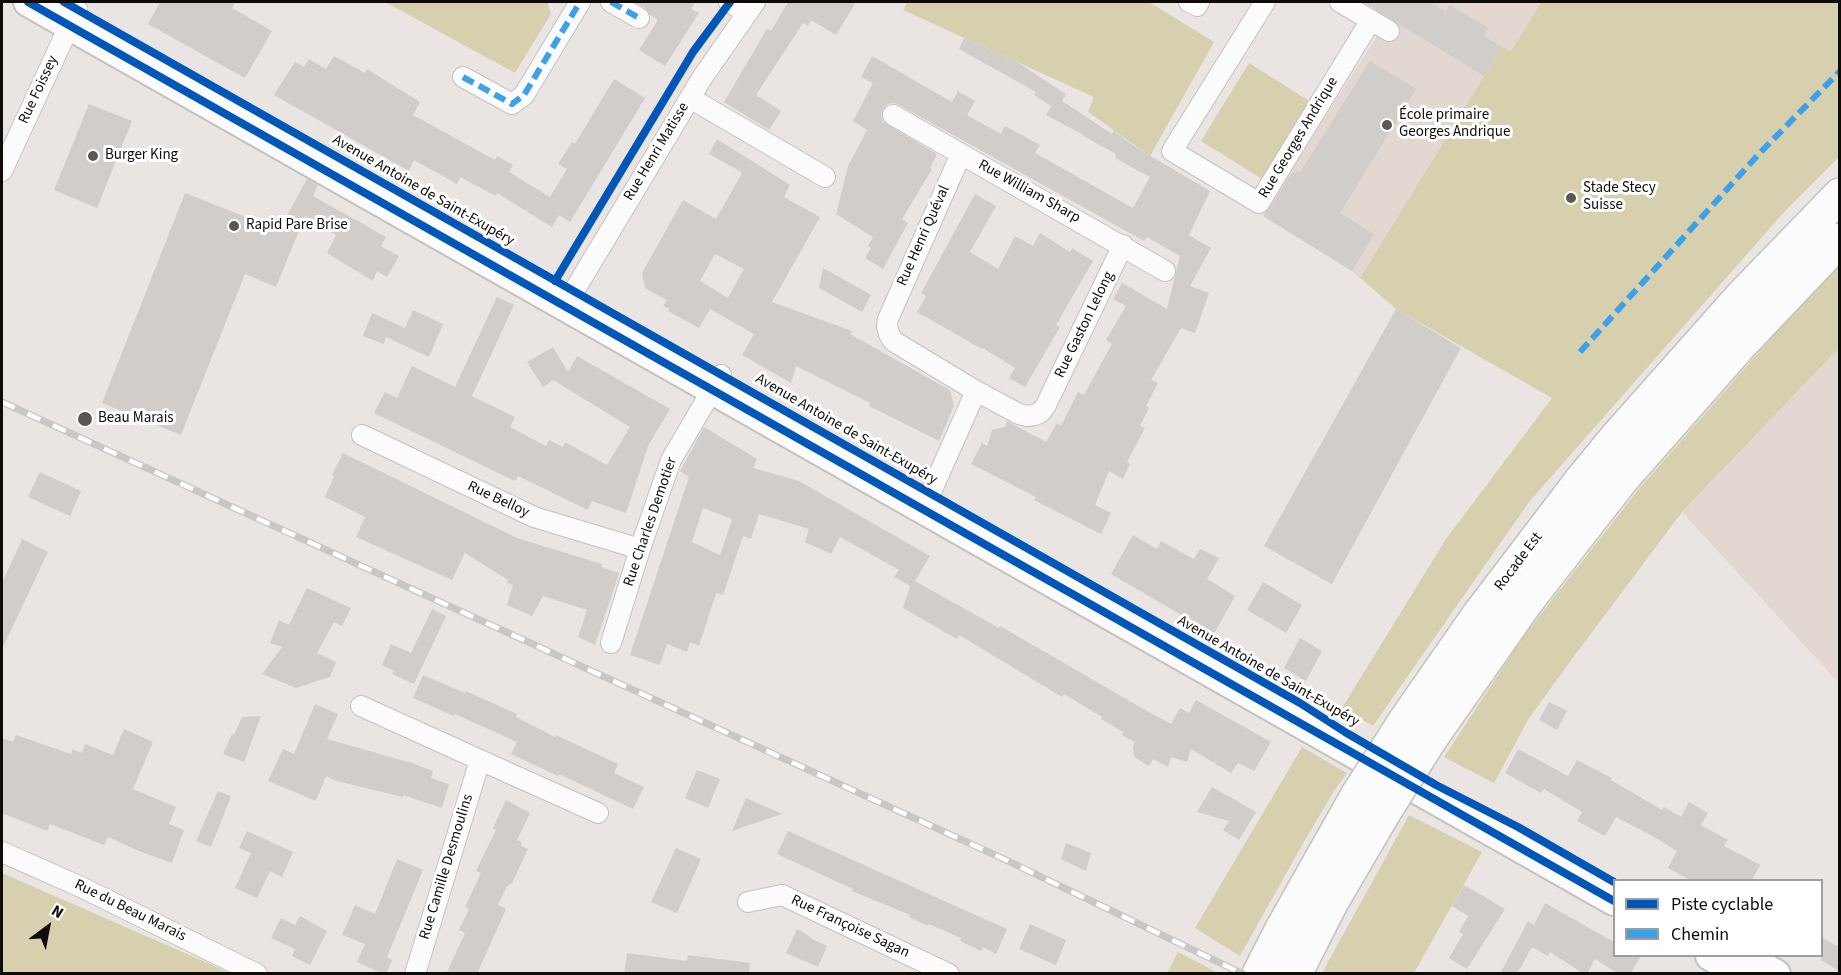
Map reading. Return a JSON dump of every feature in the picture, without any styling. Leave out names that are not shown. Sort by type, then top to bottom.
[{"type":"highway","name":"Rocade Est","points":[[1259,974],[1282,928],[1370,805],[1418,730],[1478,616],[1616,438],[1743,295],[1839,195]]},
{"type":"highway","name":"Rocade Est","points":[[1418,730],[1527,601],[1622,479],[1740,345],[1839,240]]},
{"type":"highway","name":"Rocade Est","points":[[1295,974],[1331,903],[1370,805]]},
{"type":"main road","name":"Avenue Antoine de Saint-Exupéry","points":[[28,2],[70,12],[927,502],[1613,901]]},
{"type":"main road","name":"Avenue Antoine de Saint-Exupéry","points":[[927,502],[1300,704],[1436,785],[1518,827],[1613,881]]},
{"type":"main road","points":[[1712,957],[1741,974]]},
{"type":"main road","points":[[1747,957],[1776,974]]},
{"type":"street","points":[[463,77],[512,104],[524,95],[580,2]]},
{"type":"street","points":[[611,2],[639,18]]},
{"type":"street","points":[[729,2],[751,7]]},
{"type":"street","name":"Rue Georges Andrique","points":[[1265,2],[1172,151],[1260,203],[1371,20]]},
{"type":"street","points":[[1340,2],[1389,31]]},
{"type":"street","name":"Rue Henri Matisse","points":[[569,298],[710,65],[751,7]]},
{"type":"street","name":"Rue Foissey","points":[[2,171],[70,12]]},
{"type":"street","points":[[690,98],[825,177]]},
{"type":"street","name":"Rue William Sharp","points":[[893,114],[1166,271]]},
{"type":"street","name":"Rue Henri Quéval","points":[[961,154],[888,319],[887,326],[894,341],[976,391]]},
{"type":"street","name":"Rue Gaston Lelong","points":[[976,391],[1026,416],[1035,415],[1046,405],[1123,245]]},
{"type":"street","name":"Rue Charles Demotier","points":[[611,643],[671,460],[717,382]]},
{"type":"street","points":[[927,502],[976,391]]},
{"type":"street","name":"Rue Belloy","points":[[362,435],[534,517],[640,549]]},
{"type":"street","points":[[361,706],[598,813]]},
{"type":"street","name":"Rue Camille Desmoulins","points":[[415,974],[480,760]]},
{"type":"street","name":"Rue du Beau Marais","points":[[2,852],[81,887],[257,974]]},
{"type":"street","name":"Rue Françoise Sagan","points":[[748,902],[782,895],[949,974]]},
{"type":"shaded area","points":[[385,2],[547,2],[551,14],[515,73]]},
{"type":"shaded area","points":[[907,2],[1149,2],[1214,42],[1150,156],[1088,112],[1094,97],[903,10]]},
{"type":"shaded area","name":"École primaire Georges Andrique","points":[[1363,2],[1541,2],[1511,51],[1502,47],[1360,278],[1263,216],[1389,18]]},
{"type":"shaded area","name":"Stade Stecy Suisse","points":[[1541,2],[1839,2],[1839,157],[1785,211],[1529,502],[1373,726],[1342,708],[1446,539],[1552,398],[1396,309],[1360,278],[1502,47],[1511,51]]},
{"type":"shaded area","points":[[1249,63],[1311,102],[1262,179],[1201,141]]},
{"type":"shaded area","points":[[1839,267],[1839,348],[1682,512],[1529,718],[1494,783],[1444,757],[1523,637],[1638,490],[1788,319]]},
{"type":"shaded area","points":[[1839,348],[1839,683],[1682,512]]},
{"type":"shaded area","points":[[1302,747],[1347,773],[1302,845],[1240,956],[1195,928]]},
{"type":"shaded area","points":[[1409,815],[1482,852],[1414,973],[1322,973]]},
{"type":"shaded area","points":[[2,873],[210,964],[229,973],[2,973]]},
{"type":"shaded area","points":[[1178,952],[1218,973],[1167,973]]},
{"type":"building","points":[[160,2],[235,2],[232,8],[272,31],[245,78],[148,24]]},
{"type":"building","points":[[634,2],[695,2],[691,9],[699,13],[665,66],[639,50],[658,20]]},
{"type":"building","points":[[788,2],[856,2],[836,35],[811,20],[808,26],[803,23],[756,95],[781,111],[769,130],[724,102],[767,29],[771,31]]},
{"type":"building","points":[[1363,2],[1430,2],[1446,12],[1450,5],[1488,28],[1484,36],[1502,47],[1484,76]]},
{"type":"building","points":[[964,38],[1017,62],[1066,94],[1062,101],[1112,134],[1114,131],[1134,146],[1210,191],[1189,235],[1211,248],[1190,286],[1209,293],[1195,333],[1181,328],[1151,380],[1158,383],[1146,406],[1149,408],[1140,426],[1145,428],[1127,462],[1130,464],[1123,479],[1109,471],[1095,505],[1111,513],[1101,534],[1034,500],[1036,497],[971,464],[982,443],[987,446],[992,430],[1005,427],[1007,421],[1046,442],[1057,423],[1061,426],[1078,392],[1084,395],[1112,344],[1106,340],[1126,306],[1113,299],[1122,283],[1167,309],[1180,256],[1147,237],[1144,241],[894,103],[888,104],[882,110],[883,122],[937,154],[930,168],[932,169],[902,219],[908,223],[883,269],[865,258],[871,248],[868,246],[873,237],[836,214],[848,166],[867,130],[853,121],[873,83],[861,77],[872,56],[952,102],[958,91],[975,101],[967,115],[1001,134],[1005,126],[1040,145],[1035,153],[1133,208],[1150,177],[1115,158],[1116,154],[1046,115],[1051,106],[1034,95],[1036,92],[959,49]]},
{"type":"building","points":[[334,56],[365,73],[367,69],[420,102],[413,115],[495,160],[497,156],[513,165],[509,172],[550,197],[567,169],[558,164],[572,142],[575,144],[614,79],[645,98],[570,222],[559,215],[552,227],[497,193],[496,196],[460,177],[457,184],[414,160],[409,171],[274,95],[295,62],[304,67],[309,59],[326,69]]},
{"type":"building","points":[[1370,61],[1416,89],[1340,213],[1374,234],[1352,271],[1263,216],[1292,173],[1301,171]]},
{"type":"building","name":"Burger King","points":[[89,104],[132,121],[97,208],[54,190]]},
{"type":"building","points":[[717,139],[790,185],[784,197],[820,217],[772,302],[852,331],[850,334],[950,390],[954,406],[939,441],[796,366],[791,383],[742,355],[754,334],[710,309],[699,328],[668,311],[669,309],[663,306],[667,300],[645,288],[642,273],[683,200],[716,219],[741,175],[741,172],[709,154]],"holes":[[[715,254],[744,269],[728,298],[700,281]]]},
{"type":"building","points":[[307,179],[318,185],[313,196],[386,237],[381,246],[399,256],[387,277],[377,271],[373,281],[327,253],[336,235],[305,216],[276,287],[245,274],[181,435],[102,403],[185,193],[279,230]]},
{"type":"building","points":[[975,194],[996,206],[970,252],[998,269],[1015,236],[1033,246],[1040,233],[1070,252],[1072,248],[1093,261],[1056,325],[1060,327],[1025,387],[1009,378],[1015,368],[917,312],[926,296],[921,293]]},
{"type":"building","points":[[823,268],[871,295],[862,312],[819,288]]},
{"type":"building","points":[[497,297],[514,305],[472,396],[515,417],[510,427],[546,446],[549,440],[563,447],[565,442],[607,465],[630,427],[553,380],[543,387],[527,362],[553,347],[568,372],[577,356],[670,409],[648,446],[626,513],[592,501],[588,510],[518,476],[515,481],[374,413],[385,392],[397,398],[412,366],[455,387]]},
{"type":"building","points":[[1396,309],[1461,348],[1332,584],[1264,546]]},
{"type":"building","points":[[413,310],[443,324],[429,357],[386,337],[384,344],[363,336],[372,313],[405,328]]},
{"type":"building","points":[[704,427],[757,459],[753,468],[799,481],[930,556],[915,581],[999,628],[1000,626],[1140,707],[1171,724],[1180,708],[1189,713],[1196,700],[1271,742],[1254,771],[1238,763],[1231,773],[1191,749],[1187,762],[1171,757],[1168,767],[1153,759],[1149,766],[1134,757],[1135,742],[1122,735],[1123,732],[1101,719],[1102,717],[1064,694],[1062,697],[959,635],[957,639],[903,608],[910,586],[894,577],[899,570],[840,537],[831,554],[805,542],[809,529],[759,514],[751,539],[743,536],[723,595],[716,593],[699,646],[690,642],[687,652],[667,644],[660,665],[630,655],[689,477],[680,471]],"holes":[[[703,508],[732,519],[720,555],[692,542]]]},
{"type":"building","points":[[343,453],[517,538],[602,564],[601,567],[619,573],[595,645],[578,637],[587,610],[543,596],[532,616],[507,605],[513,585],[465,553],[452,580],[356,537],[365,517],[325,497],[334,476],[332,475]]},
{"type":"building","points":[[40,472],[81,491],[70,516],[28,497]]},
{"type":"building","points":[[1133,535],[1157,549],[1161,541],[1194,559],[1200,549],[1219,558],[1207,579],[1235,596],[1214,634],[1111,574]]},
{"type":"building","points":[[22,539],[48,552],[2,649],[2,583]]},
{"type":"building","points":[[1263,582],[1302,605],[1286,633],[1247,610]]},
{"type":"building","points":[[307,588],[351,608],[342,626],[334,622],[317,653],[336,662],[330,677],[296,688],[262,674],[282,647],[270,643],[279,620],[289,625]]},
{"type":"building","points":[[432,609],[446,616],[414,684],[392,674],[394,671],[382,665],[391,644],[411,653]]},
{"type":"building","points":[[1300,638],[1322,651],[1306,681],[1284,668]]},
{"type":"building","points":[[423,675],[517,714],[516,717],[555,737],[556,735],[618,764],[614,773],[644,787],[633,809],[511,754],[517,742],[413,698]]},
{"type":"building","points":[[1549,702],[1567,711],[1557,730],[1539,720]]},
{"type":"building","points":[[315,704],[338,714],[327,739],[412,763],[433,771],[431,778],[449,784],[442,808],[403,795],[403,797],[336,781],[326,776],[316,801],[268,781],[283,749],[294,754]]},
{"type":"building","points":[[261,716],[244,762],[223,754],[242,717]]},
{"type":"building","points":[[124,729],[153,742],[133,789],[176,807],[169,824],[184,830],[172,863],[108,837],[104,845],[50,824],[47,831],[2,813],[2,738],[13,742],[16,735],[71,754],[73,749],[82,753],[85,744],[113,755]]},
{"type":"building","points":[[1518,749],[1568,776],[1577,760],[1612,778],[1611,780],[1662,810],[1664,807],[1681,817],[1689,802],[1708,813],[1701,825],[1728,840],[1724,846],[1760,865],[1753,879],[1688,879],[1668,868],[1677,851],[1649,834],[1616,817],[1605,836],[1577,821],[1582,812],[1544,789],[1541,793],[1505,773]]},
{"type":"building","points":[[697,770],[720,779],[708,808],[685,798]]},
{"type":"building","points":[[1212,787],[1256,812],[1239,840],[1223,830],[1229,821],[1197,812]]},
{"type":"building","points":[[218,791],[231,796],[211,847],[196,841]]},
{"type":"building","points":[[746,798],[782,814],[732,831]]},
{"type":"building","points":[[506,800],[530,813],[517,840],[522,842],[521,846],[528,849],[512,883],[507,886],[498,905],[506,909],[477,974],[446,974],[465,933],[459,930],[469,909],[465,907],[481,873],[476,871],[496,830],[493,828]]},
{"type":"building","points":[[247,831],[293,852],[282,877],[270,871],[257,898],[235,888],[251,853],[239,848]]},
{"type":"building","points":[[788,831],[1007,929],[996,954],[983,947],[981,951],[960,941],[961,938],[929,924],[928,926],[909,917],[910,915],[852,891],[853,889],[777,854]]},
{"type":"building","points":[[1066,843],[1091,853],[1086,871],[1061,859]]},
{"type":"building","points":[[676,848],[701,859],[677,913],[651,902]]},
{"type":"building","points":[[397,859],[423,870],[387,957],[392,960],[386,974],[383,974],[357,962],[365,944],[342,935],[355,905],[375,914]]},
{"type":"building","points":[[1464,885],[1505,909],[1467,969],[1449,958],[1463,934],[1459,932],[1468,916],[1452,906]]},
{"type":"building","points":[[1545,903],[1613,941],[1613,957],[1640,957],[1630,974],[1619,974],[1595,959],[1587,974],[1584,974],[1550,952],[1548,956],[1532,947],[1517,974],[1500,974],[1528,921],[1534,925]]},
{"type":"building","points":[[300,916],[327,931],[310,965],[292,956],[295,949],[271,938],[281,918],[295,925]]},
{"type":"building","points":[[1030,924],[1066,940],[1056,965],[1019,949]]},
{"type":"building","points":[[797,929],[827,946],[818,967],[786,953]]},
{"type":"building","points":[[1823,938],[1839,947],[1839,971],[1821,960]]},
{"type":"building","points":[[627,953],[687,961],[688,955],[750,963],[749,974],[624,974]]},
{"type":"railway","points":[[2,402],[1006,860],[1243,974]]},
{"type":"marked path","points":[[463,77],[512,104],[524,95],[580,2]]},
{"type":"marked path","points":[[611,2],[639,18]]},
{"type":"marked path","points":[[1580,352],[1757,156],[1840,71]]},
{"type":"cycle path","points":[[28,2],[1613,900]]},
{"type":"cycle path","points":[[64,2],[1300,703],[1436,785],[1518,827],[1613,881]]},
{"type":"cycle path","points":[[555,281],[693,52],[730,2]]},
{"type":"place","name":"École primaire Georges Andrique","points":[[1387,125]]},
{"type":"place","name":"Burger King","points":[[93,156]]},
{"type":"place","name":"Stade Stecy Suisse","points":[[1571,198]]},
{"type":"place","name":"Rapid Pare Brise","points":[[234,226]]},
{"type":"place","name":"Beau Marais","points":[[85,419]]}]
